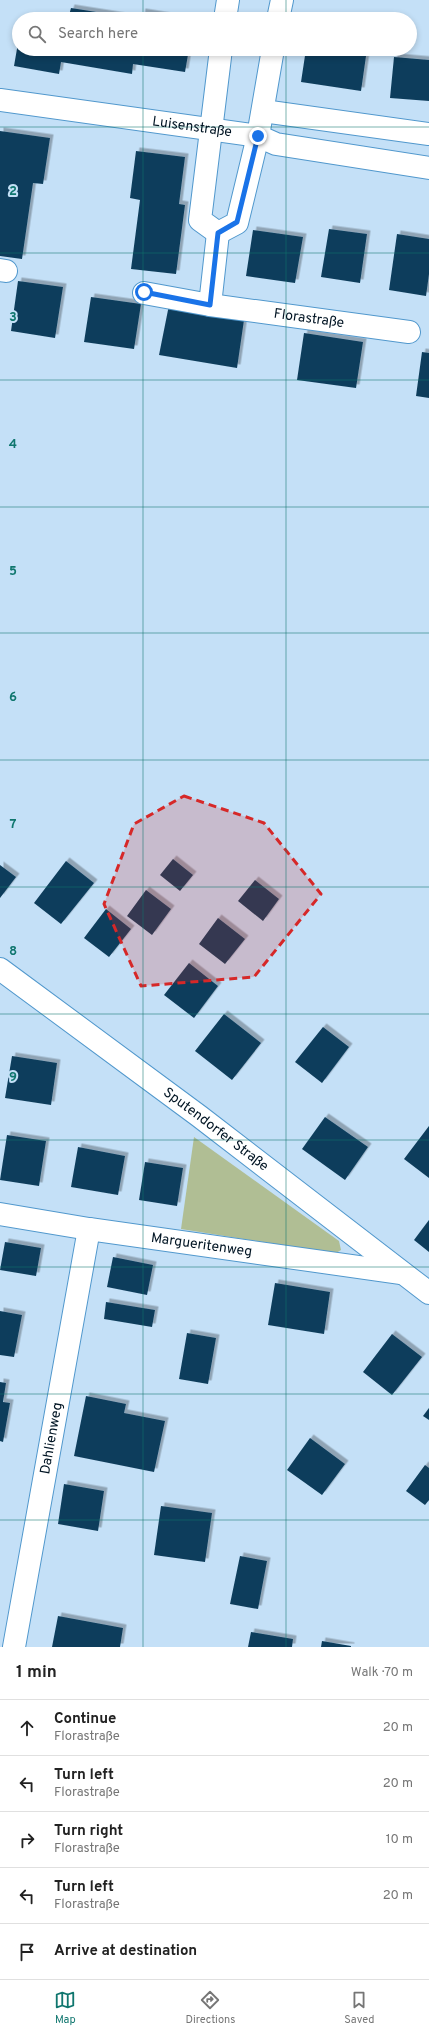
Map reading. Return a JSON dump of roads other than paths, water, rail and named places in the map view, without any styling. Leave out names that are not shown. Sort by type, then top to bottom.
[{"type":"street","points":[[226,12],[228,0]]},
{"type":"street","points":[[279,12],[282,0]]},
{"type":"street","points":[[218,233],[200,220],[220,56]]},
{"type":"street","points":[[218,233],[237,222],[258,136],[272,56]]},
{"type":"street","name":"Luisenstraße","points":[[0,100],[258,136],[276,144],[429,168]]},
{"type":"street","points":[[263,111],[429,134]]},
{"type":"street","points":[[210,305],[218,233]]},
{"type":"street","name":"Florastraße","points":[[144,292],[210,305],[409,332]]},
{"type":"street","name":"Sputendorfer Straße","points":[[0,969],[199,1116],[429,1292]]},
{"type":"street","name":"Margueritenweg","points":[[0,1214],[89,1229],[403,1273]]},
{"type":"street","name":"Dahlienweg","points":[[14,1647],[89,1229]]}]
